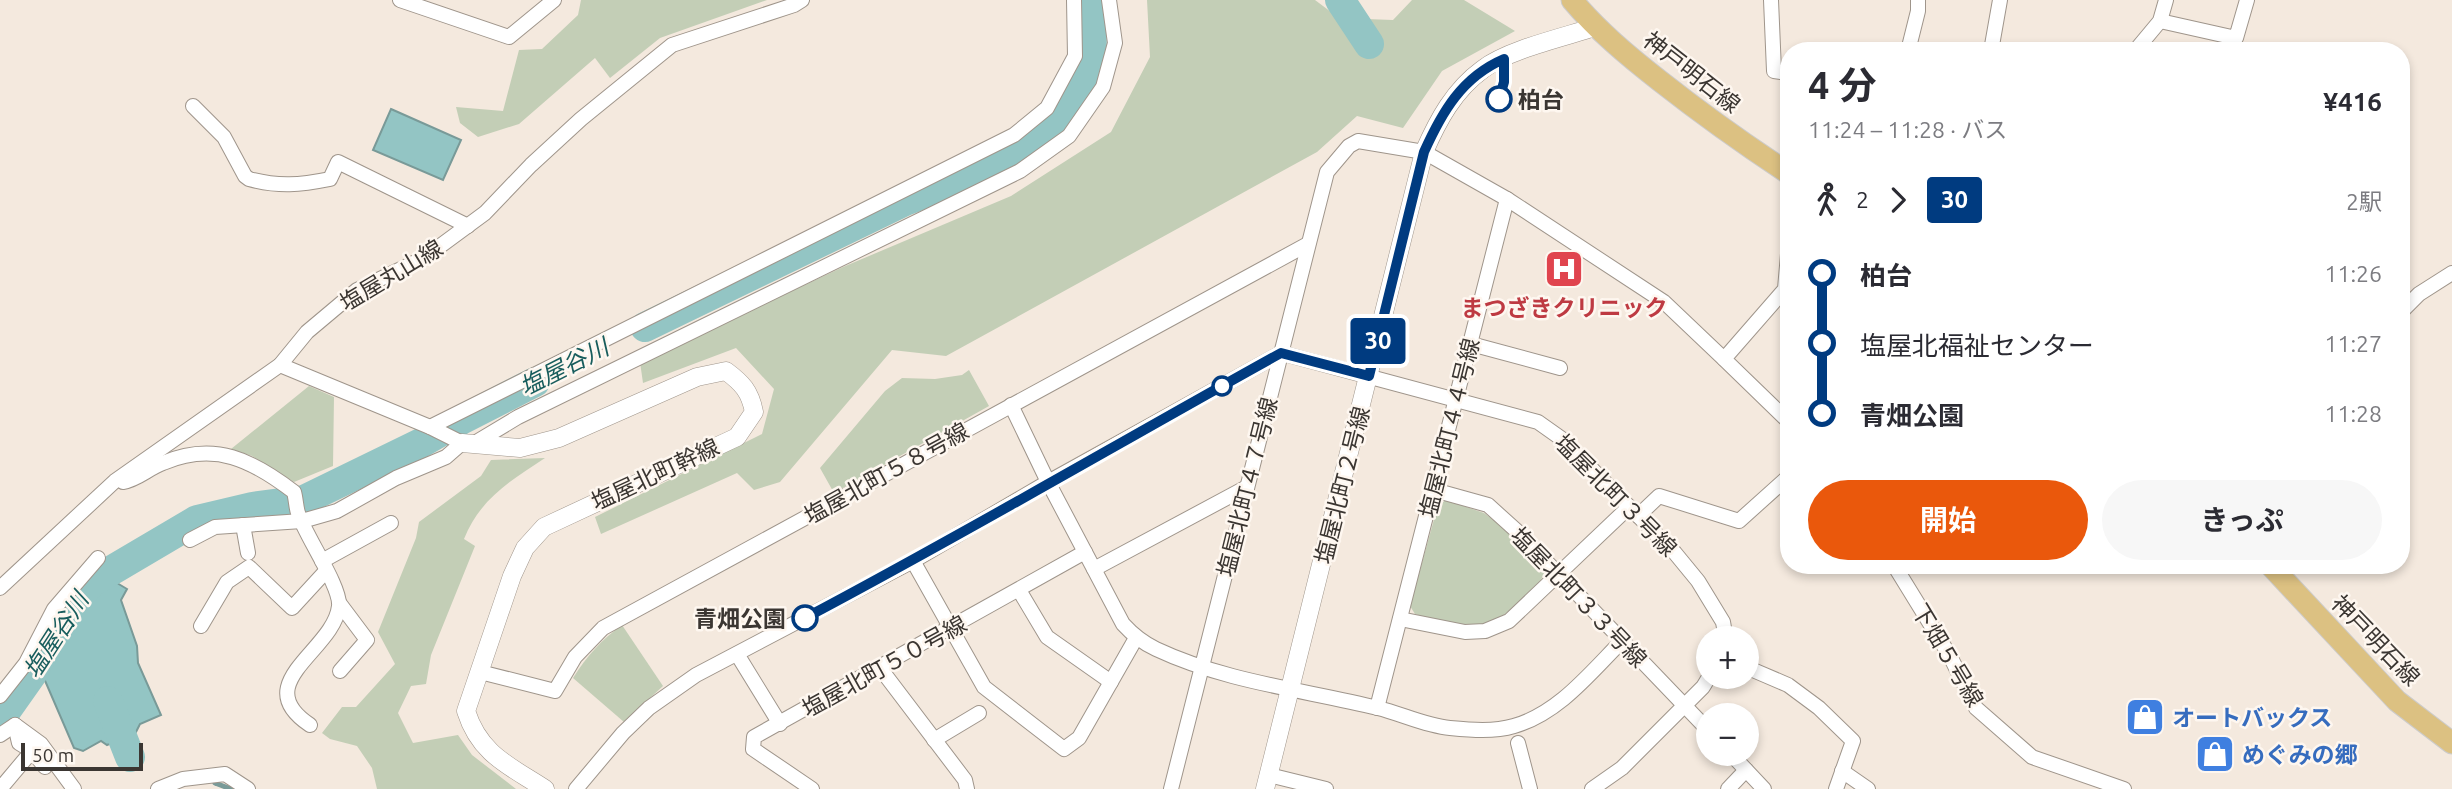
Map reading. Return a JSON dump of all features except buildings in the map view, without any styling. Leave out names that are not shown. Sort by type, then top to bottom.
[{"type":"main road","name":"神戸明石線","points":[[1572,0],[1594,27],[1728,134],[1780,168]]},
{"type":"main road","name":"神戸明石線","points":[[2278,574],[2397,701],[2452,743]]},
{"type":"street","points":[[400,0],[509,37],[554,0]]},
{"type":"street","name":"塩屋丸山線","points":[[0,588],[115,481],[280,365],[307,332],[357,290],[424,258],[485,213],[531,165],[581,119],[672,45],[794,5],[802,0]]},
{"type":"street","points":[[430,427],[1014,135],[1047,108],[1075,56],[1074,0]]},
{"type":"street","points":[[190,540],[215,527],[337,511],[396,478],[446,457],[518,417],[1020,171],[1069,136],[1103,87],[1115,43],[1109,0]]},
{"type":"street","points":[[1771,0],[1773,71],[1780,72]]},
{"type":"street","points":[[1910,42],[1918,0]]},
{"type":"street","points":[[1993,42],[2000,0]]},
{"type":"street","points":[[2142,42],[2160,21],[2165,0]]},
{"type":"street","points":[[2160,21],[2236,38],[2247,0]]},
{"type":"street","name":"塩屋北町２号線","points":[[1267,782],[1424,152],[1438,121],[1449,105],[1484,67],[1525,49],[1594,27]]},
{"type":"street","points":[[193,107],[224,137],[244,176],[250,179],[287,186],[313,183],[330,179],[338,162],[468,226]]},
{"type":"street","name":"塩屋北町４７号線","points":[[1171,789],[1327,172],[1349,146],[1359,141],[1424,152]]},
{"type":"street","points":[[1424,152],[1507,199],[1664,302],[1780,413]]},
{"type":"street","name":"塩屋北町４４号線","points":[[1377,708],[1507,199]]},
{"type":"street","name":"塩屋北町５８号線","points":[[480,673],[555,691],[575,657],[603,628],[1308,244]]},
{"type":"street","points":[[2410,303],[2452,273]]},
{"type":"street","points":[[1724,359],[1780,295]]},
{"type":"street","points":[[1471,344],[1560,368]]},
{"type":"street","points":[[576,789],[623,733],[649,708],[696,675],[913,561],[1048,482],[1281,353]]},
{"type":"street","name":"塩屋北町３号線","points":[[1281,353],[1538,422],[1562,439],[1675,553],[1698,581],[1724,626]]},
{"type":"street","name":"塩屋北町幹線","points":[[280,365],[468,444],[520,448],[559,438],[697,377],[726,372],[745,385],[754,412],[737,437],[544,527],[524,548],[466,712],[472,731],[489,752],[545,789]]},
{"type":"street","points":[[1011,405],[1048,482],[1123,624],[1136,638],[1157,650],[1202,667],[1290,690],[1377,708],[1447,728],[1484,730],[1512,726],[1535,718],[1559,702],[1622,641]]},
{"type":"street","points":[[115,481],[126,482],[163,463],[201,452],[242,459],[294,492],[300,517],[340,604],[367,640],[340,671]]},
{"type":"street","points":[[1401,619],[1465,632],[1485,631],[1509,621],[1558,574],[1634,511],[1659,496],[1739,521],[1780,484]]},
{"type":"street","points":[[1094,569],[1247,487]]},
{"type":"street","name":"塩屋北町３３号線","points":[[1434,490],[1488,505],[1519,533],[1696,718]]},
{"type":"street","points":[[201,626],[228,582],[249,567],[292,608],[324,566],[391,523]]},
{"type":"street","points":[[243,525],[248,553]]},
{"type":"street","name":"塩屋北町５０号線","points":[[812,789],[753,749],[754,737],[1085,552]]},
{"type":"street","points":[[0,696],[26,663],[54,609],[98,558]]},
{"type":"street","points":[[913,561],[984,687],[1064,749],[1079,738],[1136,638]]},
{"type":"street","name":"下畑５号線","points":[[1900,574],[1950,656],[1976,708],[2032,757],[2124,789]]},
{"type":"street","points":[[1019,590],[1047,636],[1111,682]]},
{"type":"street","points":[[310,724],[294,714],[288,699],[288,679],[332,628],[340,604]]},
{"type":"street","points":[[737,654],[780,724]]},
{"type":"street","points":[[880,668],[965,780],[967,789]]},
{"type":"street","points":[[1759,673],[1788,685],[1819,708],[1853,741],[1836,789]]},
{"type":"street","points":[[1592,789],[1622,768],[1701,689]]},
{"type":"street","points":[[934,740],[979,713]]},
{"type":"street","points":[[0,735],[15,725]]},
{"type":"street","points":[[15,725],[19,743],[32,751],[45,767]]},
{"type":"street","points":[[15,725],[41,744],[74,789]]},
{"type":"street","points":[[1518,743],[1530,789]]},
{"type":"street","points":[[0,789],[32,751]]},
{"type":"street","points":[[1743,766],[1764,789]]},
{"type":"street","points":[[1728,789],[1746,769]]},
{"type":"street","points":[[1842,771],[1868,789]]},
{"type":"street","points":[[158,789],[183,779],[225,774],[248,789]]},
{"type":"street","points":[[1267,782],[1326,789]]},
{"type":"green space","points":[[581,0],[767,0],[660,38],[610,78],[595,58],[519,124],[478,137],[460,123],[456,107],[503,111],[519,50],[542,49],[578,15]]},
{"type":"green space","points":[[1147,0],[1315,0],[1339,18],[1393,20],[1412,0],[1464,0],[1515,31],[1442,71],[1403,128],[1357,116],[1317,152],[946,356],[892,350],[780,482],[754,490],[737,473],[601,534],[595,517],[762,434],[774,389],[736,348],[643,383],[640,362],[843,267],[1011,196],[1111,132],[1150,57]]},
{"type":"green space","points":[[969,370],[989,406],[834,493],[820,468],[885,391],[902,378],[935,379],[962,375]]},
{"type":"green space","points":[[309,386],[334,397],[333,466],[294,482],[252,456],[231,449]]},
{"type":"green space","points":[[545,458],[497,492],[471,525],[464,539],[475,546],[431,655],[426,684],[411,686],[398,713],[413,743],[458,735],[472,755],[516,789],[377,789],[372,768],[357,746],[330,739],[322,733],[342,707],[356,707],[395,664],[378,632],[416,538],[419,522],[481,476],[491,460]]},
{"type":"green space","points":[[1446,500],[1484,513],[1506,529],[1545,571],[1532,590],[1504,615],[1490,623],[1468,627],[1450,624],[1415,614],[1410,606],[1438,505]]},
{"type":"green space","points":[[622,625],[663,686],[624,722],[573,678],[595,649]]},
{"type":"water","points":[[391,109],[461,140],[443,180],[373,150]]},
{"type":"water","points":[[112,580],[127,589],[121,600],[137,646],[138,663],[161,715],[140,724],[136,732],[107,745],[101,741],[83,751],[74,748],[43,676],[81,607]]},
{"type":"waterway","name":"塩屋谷川","points":[[645,327],[905,201],[1002,164],[1042,139],[1064,120],[1082,88],[1092,54],[1091,0]]},
{"type":"waterway","points":[[1340,0],[1369,44]]},
{"type":"waterway","name":"塩屋谷川","points":[[0,715],[32,674],[69,607],[92,582],[197,520],[252,507],[304,500],[421,443],[535,382]]},
{"type":"waterway","points":[[108,701],[130,757]]},
{"type":"waterway","points":[[215,783],[231,789]]},
{"type":"bus line","name":"30","points":[[805,618],[913,561],[1048,482],[1281,353],[1369,376],[1424,152],[1438,121],[1463,87],[1484,67],[1504,59],[1504,82],[1499,99]]},
{"type":"place","name":"柏台","points":[[1499,99]]},
{"type":"place","name":"まつざきクリニック","points":[[1564,269]]},
{"type":"place","name":"青畑公園","points":[[805,618]]},
{"type":"place","name":"オートバックス","points":[[2145,717]]},
{"type":"place","name":"めぐみの郷","points":[[2215,754]]}]
